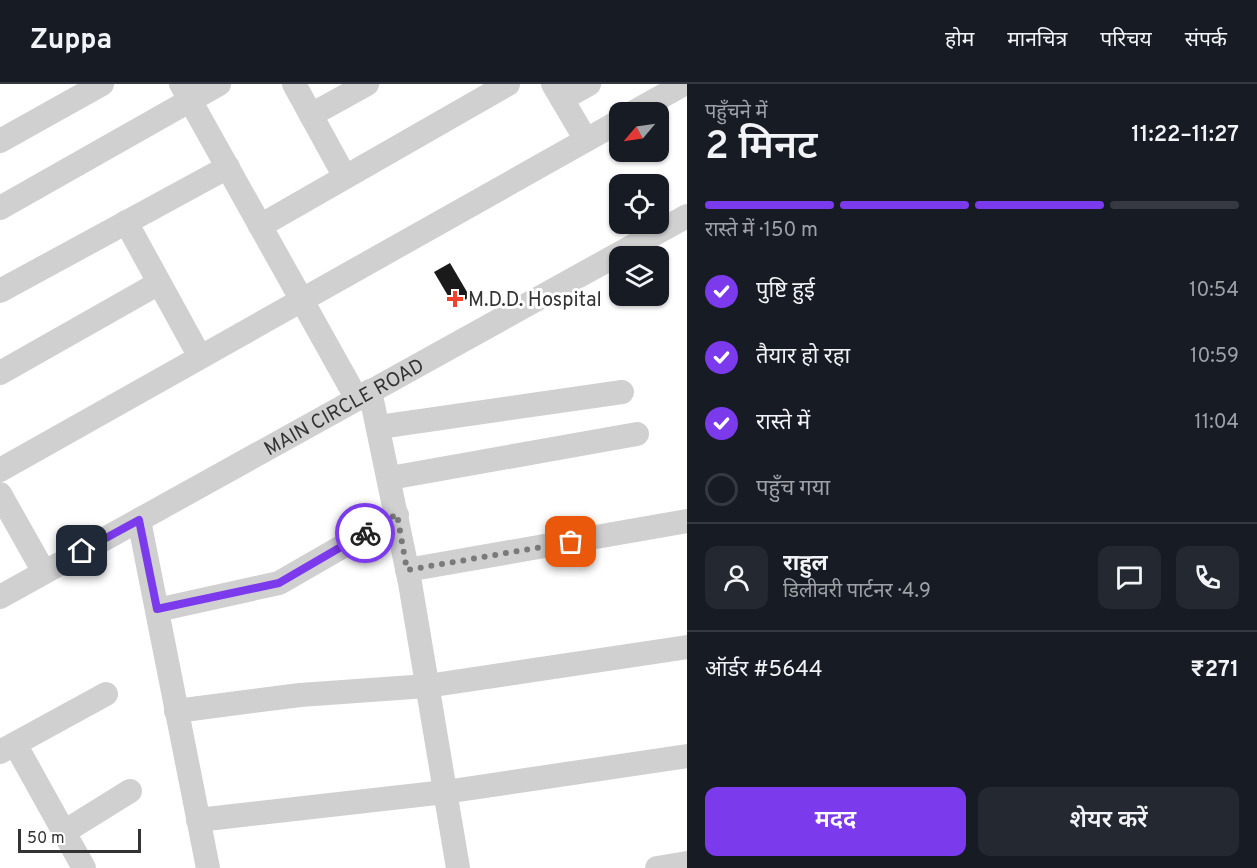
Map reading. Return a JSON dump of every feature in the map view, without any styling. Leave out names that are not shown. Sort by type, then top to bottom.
[{"type":"street","points":[[0,141],[102,84]]},
{"type":"street","points":[[0,208],[186,92],[219,84]]},
{"type":"street","points":[[294,84],[345,177]]},
{"type":"street","points":[[311,115],[367,84]]},
{"type":"street","points":[[260,225],[508,84]]},
{"type":"street","points":[[585,140],[558,91],[589,84]]},
{"type":"street","points":[[652,102],[684,84]]},
{"type":"street","points":[[186,92],[302,300],[364,395],[379,427],[428,686],[458,868]]},
{"type":"street","points":[[0,470],[609,127]]},
{"type":"street","points":[[0,291],[228,167]]},
{"type":"street","name":"MAIN CIRCLE ROAD","points":[[0,597],[687,216]]},
{"type":"street","points":[[126,222],[200,357]]},
{"type":"street","points":[[0,373],[159,283]]},
{"type":"street","points":[[379,427],[622,392]]},
{"type":"street","points":[[390,478],[636,434]]},
{"type":"street","points":[[0,494],[44,572]]},
{"type":"street","points":[[157,609],[279,583],[397,514]]},
{"type":"street","points":[[139,520],[208,868]]},
{"type":"street","points":[[407,570],[687,521]]},
{"type":"street","points":[[176,711],[300,695],[428,686],[687,647]]},
{"type":"street","points":[[84,868],[64,832],[8,748],[106,694]]},
{"type":"street","points":[[198,820],[445,792],[687,756]]},
{"type":"street","points":[[64,832],[130,790]]},
{"type":"street","points":[[657,868],[687,863]]},
{"type":"building","points":[[450,263],[470,297],[454,306],[434,272]]},
{"type":"way so far","points":[[365,533],[397,514],[407,570],[571,542]]},
{"type":"place","name":"M.D.D. Hospital","points":[[455,299]]},
{"type":"route","points":[[82,551],[139,520],[157,609],[279,583],[365,533]]}]
